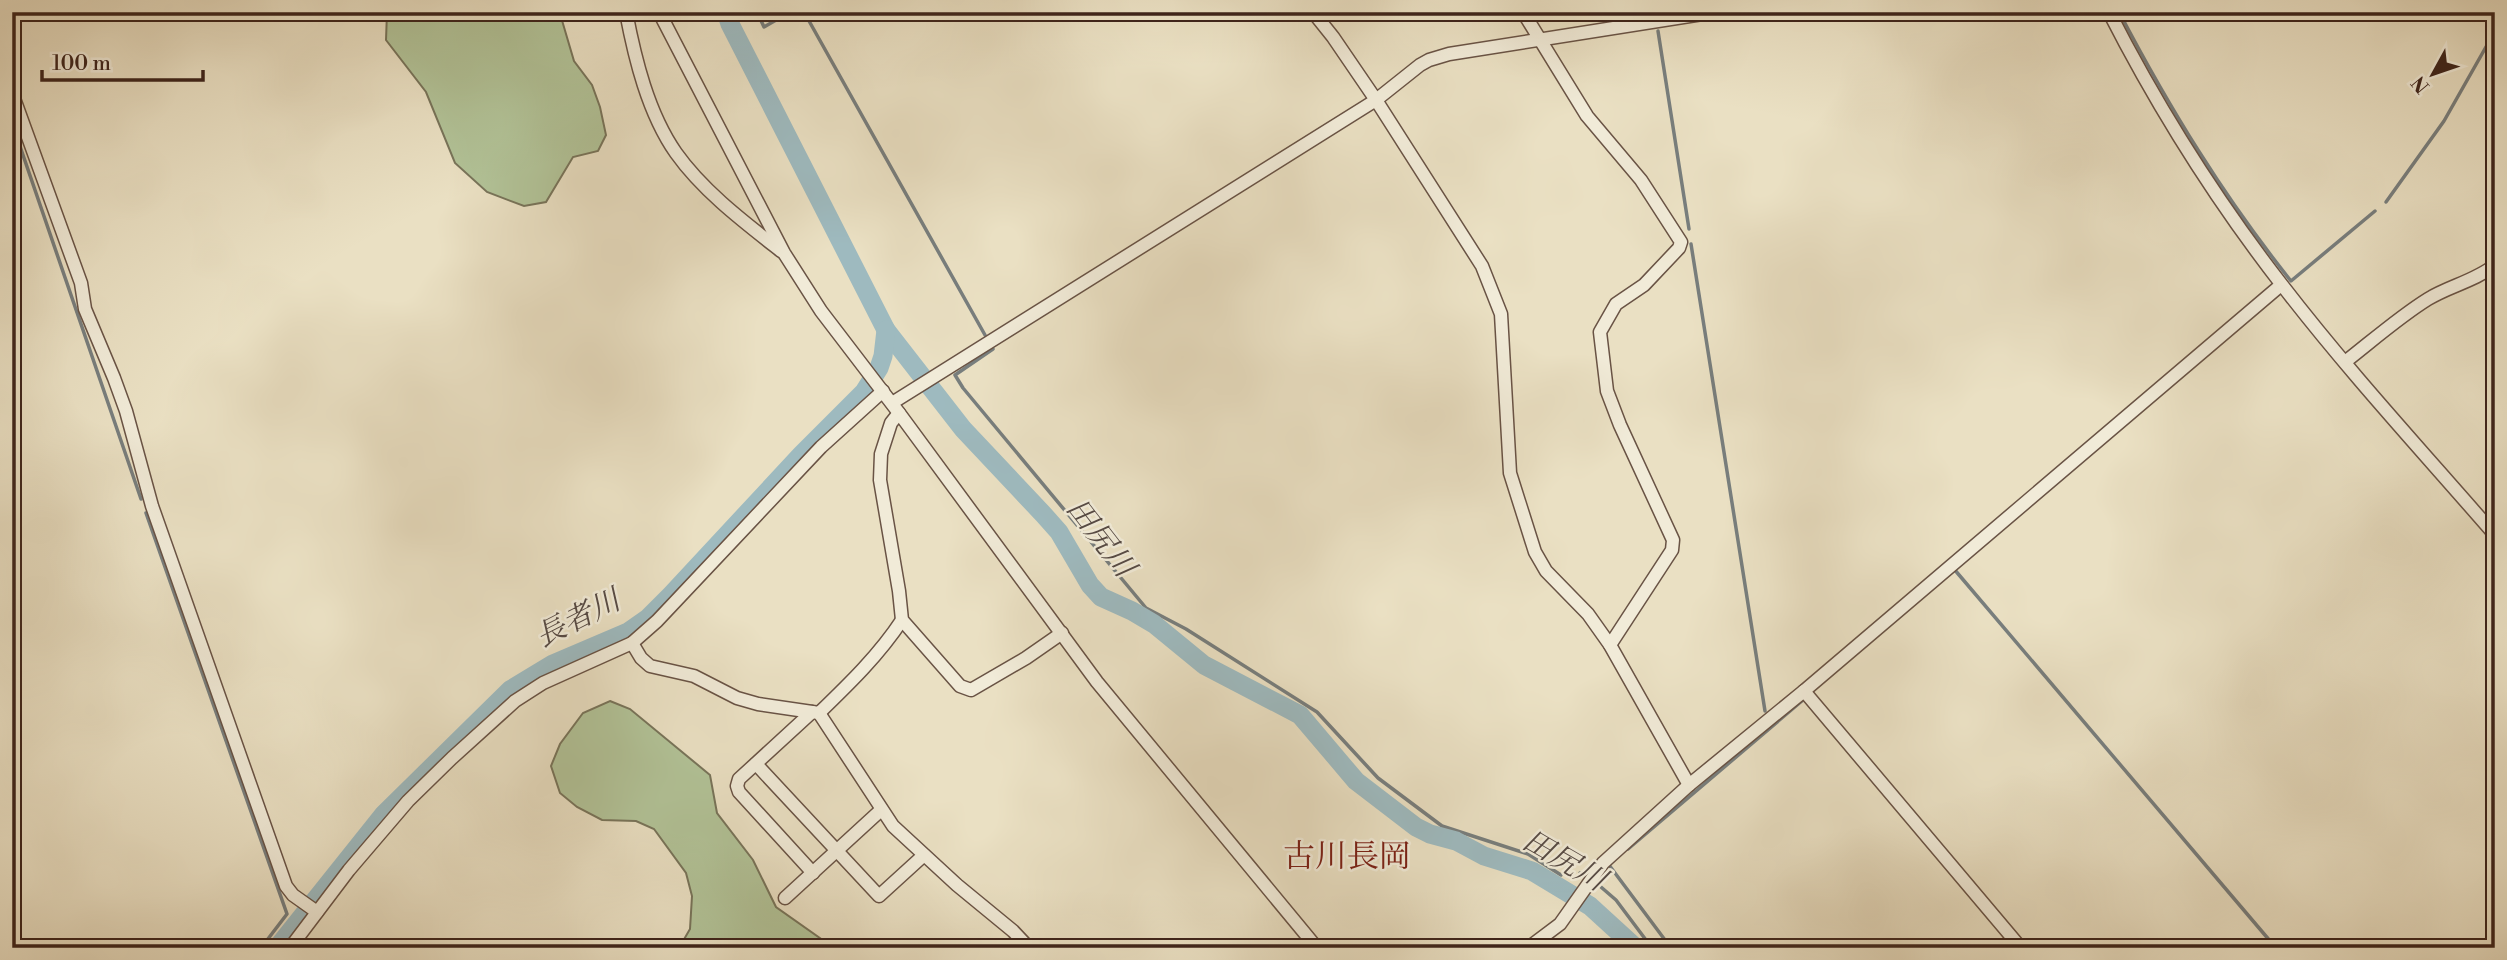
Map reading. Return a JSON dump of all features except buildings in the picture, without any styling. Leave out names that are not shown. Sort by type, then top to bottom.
[{"type":"street","points":[[626,12],[650,99],[662,130],[675,152],[692,174],[784,253]]},
{"type":"street","points":[[660,12],[784,253],[821,311],[1134,729],[1317,948]]},
{"type":"street","points":[[1313,12],[1376,100],[1482,266],[1501,314],[1510,473],[1535,552],[1546,571],[1588,614],[1609,645],[1689,785]]},
{"type":"street","points":[[1523,12],[1587,116],[1641,180],[1681,242],[1644,285],[1616,304],[1600,332],[1607,391],[1673,540],[1672,550],[1609,645]]},
{"type":"street","points":[[1062,633],[971,690],[960,686],[902,620],[880,480],[881,454],[896,408],[915,387],[1376,100],[1429,60],[1475,49],[1715,12]]},
{"type":"street","points":[[2109,12],[2173,127],[2218,198],[2281,285],[2495,535]]},
{"type":"street","points":[[12,93],[81,283],[85,309],[114,378],[152,506],[286,886],[312,908]]},
{"type":"street","points":[[2345,362],[2429,298],[2459,286],[2495,265]]},
{"type":"street","points":[[1528,948],[1560,924],[1603,863],[1689,785],[1804,691],[2281,285]]},
{"type":"street","points":[[289,948],[312,908],[408,802],[452,758],[515,701],[543,683],[632,643],[657,621],[821,447],[880,389]]},
{"type":"street","points":[[813,873],[739,792],[739,779],[853,680],[902,620]]},
{"type":"street","points":[[632,643],[641,658],[650,666],[694,676],[737,698],[758,704],[816,713],[892,826],[1029,948]]},
{"type":"street","points":[[1804,691],[2021,948]]},
{"type":"street","points":[[756,764],[879,897],[925,855]]},
{"type":"street","points":[[785,898],[881,810]]},
{"type":"green space","points":[[387,12],[562,12],[561,17],[574,61],[592,85],[600,107],[606,135],[598,151],[573,157],[546,202],[524,206],[487,192],[455,163],[426,92],[386,40]]},
{"type":"green space","points":[[610,701],[630,709],[710,775],[717,813],[753,860],[776,907],[834,948],[679,948],[690,929],[692,896],[686,873],[654,829],[636,821],[602,820],[577,807],[560,793],[551,766],[560,744],[583,713]]},
{"type":"waterway","name":"田尻川","points":[[726,12],[886,330],[963,429],[1059,532],[1090,585],[1101,597],[1154,624],[1204,665],[1300,715],[1356,781],[1416,827],[1456,841],[1484,856],[1532,871],[1590,906],[1636,948]]},
{"type":"waterway","points":[[757,12],[764,27],[790,12]]},
{"type":"waterway","points":[[804,12],[985,335]]},
{"type":"waterway","points":[[2119,12],[2199,151],[2243,217],[2291,281],[2375,211]]},
{"type":"waterway","points":[[1658,31],[1689,229]]},
{"type":"waterway","points":[[2386,202],[2444,121],[2495,31]]},
{"type":"waterway","points":[[12,123],[141,499]]},
{"type":"waterway","points":[[1691,244],[1765,711]]},
{"type":"waterway","name":"長者川","points":[[277,948],[384,814],[510,690],[553,664],[628,632],[648,618],[671,595],[801,455],[864,392],[879,368],[886,330]]},
{"type":"waterway","points":[[991,346],[993,349],[955,375],[1146,608],[1186,629],[1317,712],[1378,778],[1442,826],[1528,854],[1561,875]]},
{"type":"waterway","points":[[146,513],[287,914],[261,948]]},
{"type":"waterway","points":[[1954,569],[2276,948]]},
{"type":"waterway","points":[[1628,849],[1803,700]]},
{"type":"waterway","points":[[1611,863],[1609,865],[1671,948]]},
{"type":"waterway","points":[[1580,873],[1585,876]]},
{"type":"waterway","points":[[1594,881],[1616,900],[1652,948]]},
{"type":"district","name":"古川長岡","points":[[1347,857]]}]
